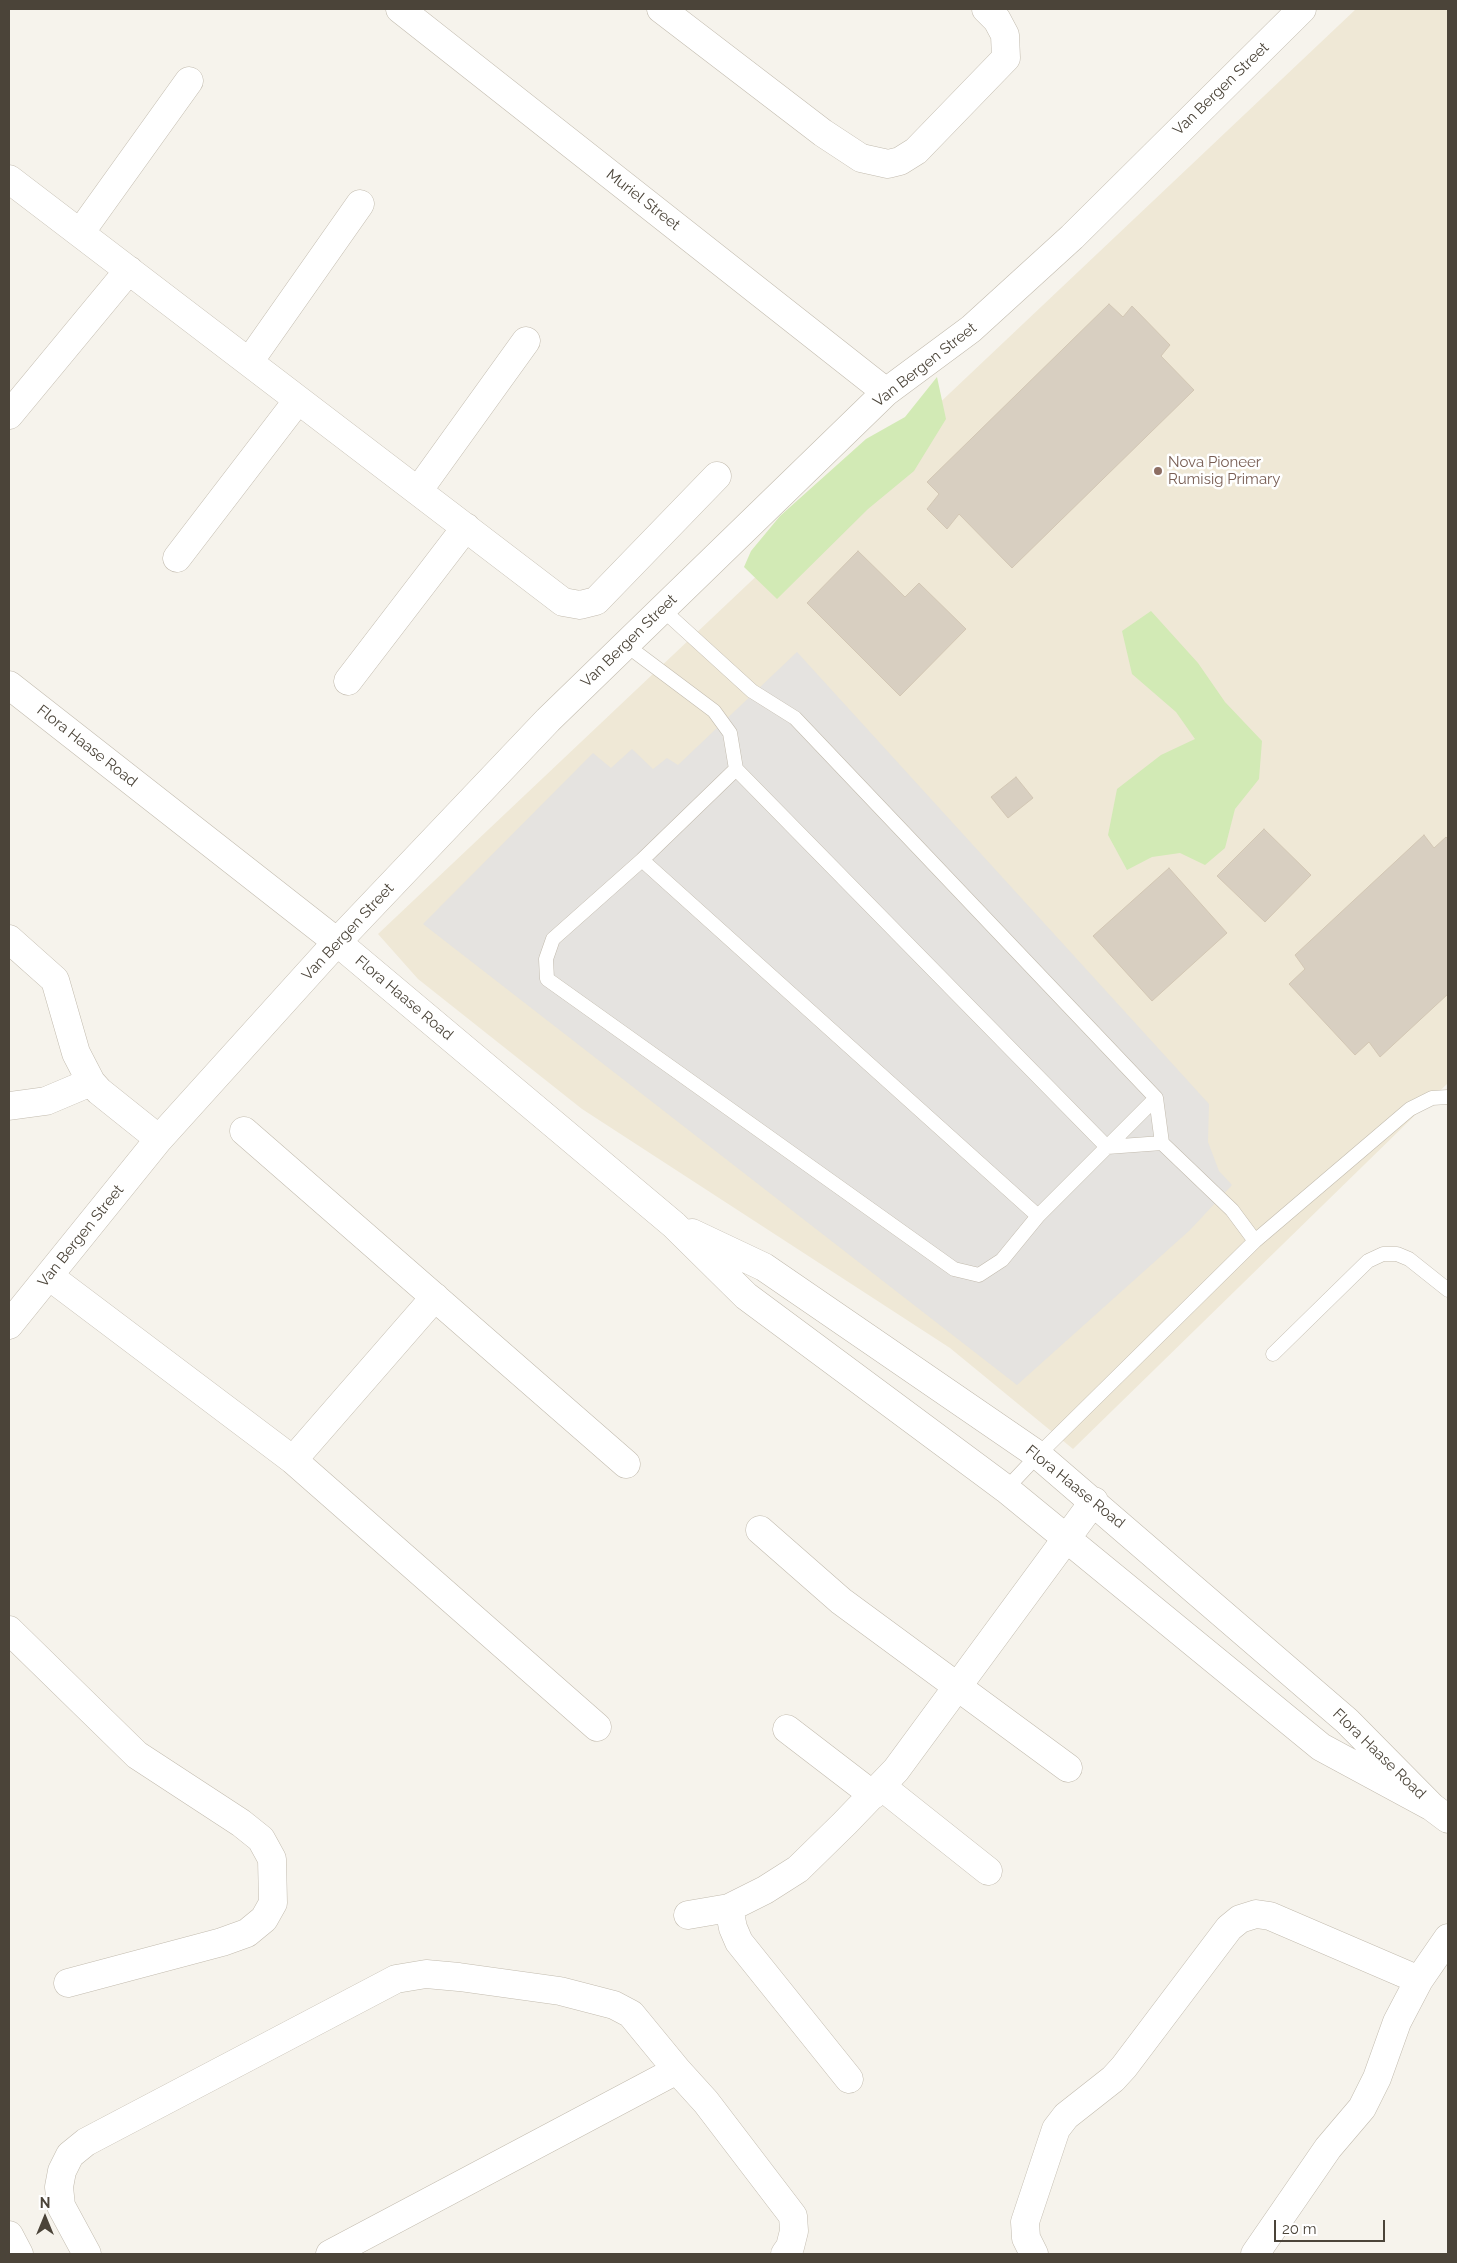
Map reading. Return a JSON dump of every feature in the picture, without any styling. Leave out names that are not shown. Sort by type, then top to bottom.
[{"type":"street","name":"Muriel Street","points":[[400,9],[886,392]]},
{"type":"street","points":[[661,9],[823,134],[862,158],[888,164],[900,161],[916,151],[1006,58],[1005,34],[997,20],[986,9]]},
{"type":"street","name":"Van Bergen Street","points":[[9,1325],[159,1139],[337,942],[548,720],[886,392],[978,323],[1072,237],[1290,14]]},
{"type":"street","points":[[80,233],[189,81]]},
{"type":"street","points":[[9,179],[563,602],[580,605],[596,601],[717,476]]},
{"type":"street","points":[[250,362],[360,204]]},
{"type":"street","points":[[9,415],[129,270]]},
{"type":"street","points":[[418,491],[526,340]]},
{"type":"street","points":[[177,558],[298,400]]},
{"type":"street","points":[[348,681],[466,527]]},
{"type":"street","name":"Flora Haase Road","points":[[9,685],[337,942],[674,1225],[746,1296],[1006,1489],[1321,1747],[1440,1813]]},
{"type":"street","points":[[9,939],[55,980],[76,1053],[98,1092],[159,1139]]},
{"type":"street","points":[[9,1106],[46,1101],[91,1082]]},
{"type":"street","points":[[244,1131],[626,1464]]},
{"type":"street","name":"Flora Haase Road","points":[[674,1225],[764,1267],[1038,1455],[1094,1501],[1347,1721],[1440,1813]]},
{"type":"street","points":[[49,1276],[293,1460],[597,1728]]},
{"type":"street","points":[[293,1460],[435,1297]]},
{"type":"street","points":[[688,1915],[729,1908],[798,1869],[877,1790],[896,1770],[1094,1501]]},
{"type":"street","points":[[760,1530],[841,1602],[1068,1768]]},
{"type":"street","points":[[9,1630],[137,1755],[241,1823],[260,1839],[272,1859],[273,1903],[264,1919],[247,1933],[222,1942],[68,1983]]},
{"type":"street","points":[[786,1729],[877,1790],[988,1871]]},
{"type":"street","points":[[729,1908],[733,1928],[739,1942],[849,2079]]},
{"type":"street","points":[[1034,2254],[1026,2238],[1025,2222],[1056,2129],[1066,2116],[1113,2079],[1124,2067],[1229,1928],[1240,1919],[1256,1914],[1270,1916],[1418,1980]]},
{"type":"street","points":[[1254,2254],[1328,2148],[1362,2108],[1378,2078],[1397,2022],[1418,1980],[1448,1938]]},
{"type":"street","points":[[86,2254],[61,2206],[59,2186],[62,2170],[70,2154],[86,2142],[396,1979],[426,1974],[560,1991],[614,2005],[631,2014],[706,2102],[793,2216],[794,2231],[790,2247],[785,2254]]},
{"type":"street","points":[[330,2254],[677,2070]]},
{"type":"street","points":[[9,2235],[19,2254]]},
{"type":"lane","points":[[662,609],[752,691],[795,718],[1156,1098],[1162,1143],[1232,1210],[1255,1241]]},
{"type":"lane","points":[[626,645],[714,711],[730,733],[736,769],[1107,1147],[1162,1143]]},
{"type":"lane","points":[[736,769],[642,860],[553,939],[546,959],[547,979],[954,1269],[978,1275],[1002,1260],[1038,1216],[1156,1098]]},
{"type":"lane","points":[[642,860],[1038,1216]]},
{"type":"lane","points":[[1006,1489],[1038,1455],[1255,1241],[1410,1109],[1432,1098],[1448,1097]]},
{"type":"lane","points":[[1273,1354],[1368,1261],[1383,1254],[1397,1254],[1409,1259],[1448,1290]]},
{"type":"shaded area","name":"Nova Pioneer Rumisig Primary","points":[[1356,9],[1448,9],[1448,1083],[1073,1449],[950,1348],[582,1109],[418,979],[378,934]]},
{"type":"shaded area","points":[[797,652],[1209,1104],[1208,1142],[1219,1171],[1232,1185],[1190,1230],[1017,1385],[423,924],[593,753],[611,768],[632,749],[653,769],[667,758],[678,765]]},
{"type":"green space","points":[[937,377],[946,419],[914,471],[868,509],[777,599],[744,567],[751,551],[780,516],[866,439],[905,417]]},
{"type":"green space","points":[[1151,611],[1198,663],[1225,702],[1262,741],[1259,779],[1235,809],[1225,848],[1205,865],[1180,853],[1152,857],[1127,870],[1108,835],[1117,789],[1161,755],[1195,739],[1176,712],[1132,674],[1122,631]]},
{"type":"building","points":[[1109,304],[1123,317],[1132,306],[1170,345],[1161,356],[1194,390],[1012,568],[959,514],[947,529],[927,509],[939,494],[927,482]]},
{"type":"building","points":[[858,551],[905,597],[919,583],[966,629],[900,696],[807,603]]},
{"type":"building","points":[[1016,777],[1033,798],[1008,818],[991,797]]},
{"type":"building","points":[[1264,829],[1311,875],[1265,922],[1217,876]]},
{"type":"building","points":[[1424,835],[1434,848],[1446,837],[1448,839],[1448,994],[1380,1057],[1369,1042],[1355,1055],[1289,984],[1305,969],[1295,955]]},
{"type":"building","points":[[1169,868],[1227,933],[1152,1001],[1093,936]]},
{"type":"place","name":"Nova Pioneer Rumisig Primary","points":[[1158,471]]}]
